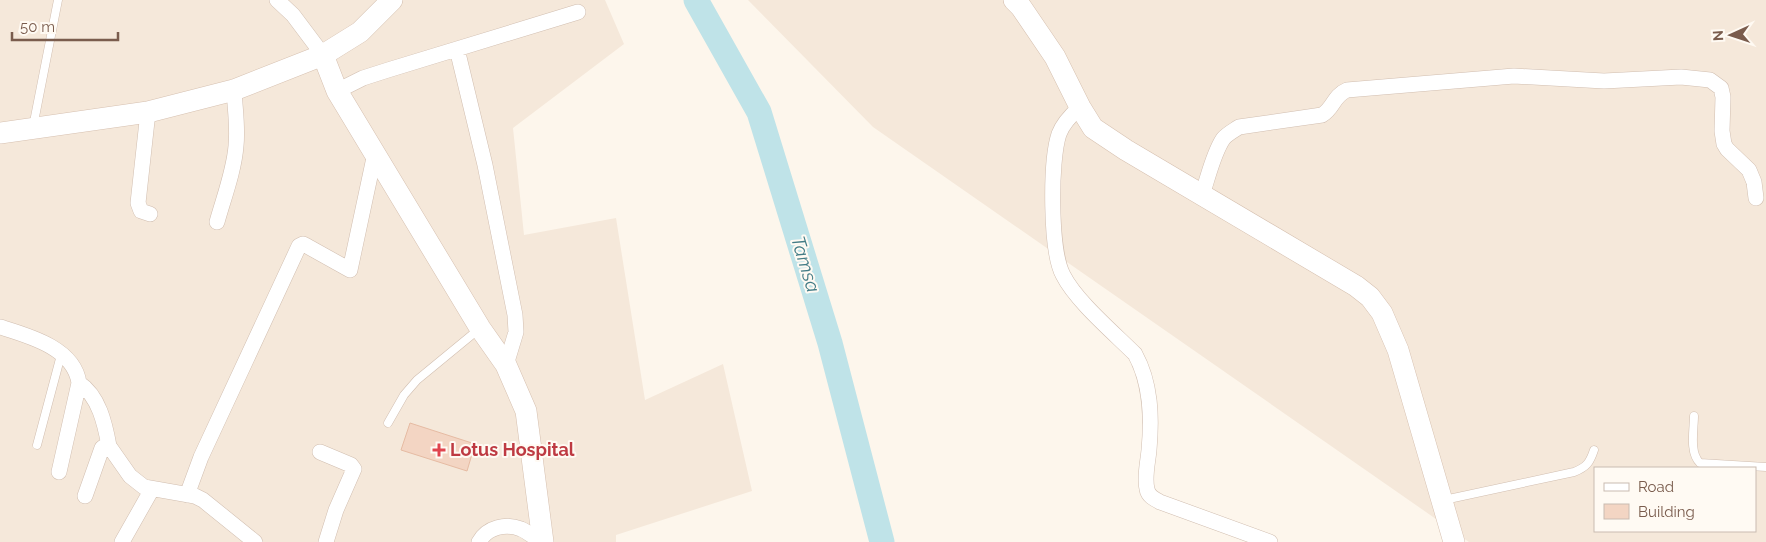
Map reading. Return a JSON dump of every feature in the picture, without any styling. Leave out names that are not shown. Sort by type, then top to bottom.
[{"type":"street","points":[[277,0],[293,15],[323,55],[337,91],[480,328],[506,365],[526,411],[542,542]]},
{"type":"street","points":[[0,133],[148,112],[234,90],[323,55],[360,32],[392,0]]},
{"type":"street","points":[[1014,0],[1054,57],[1093,128],[1126,150],[1356,286],[1370,297],[1382,313],[1398,350],[1454,542]]},
{"type":"street","points":[[337,91],[363,78],[578,12]]},
{"type":"street","points":[[457,49],[487,174],[515,315],[516,332],[506,365]]},
{"type":"street","points":[[1202,195],[1219,147],[1224,138],[1239,128],[1322,115],[1328,112],[1340,93],[1347,90],[1514,76],[1604,81],[1681,77],[1710,80],[1720,88],[1723,97],[1722,131],[1724,144],[1753,176],[1756,198]]},
{"type":"street","points":[[217,222],[235,158],[237,133],[234,90]]},
{"type":"street","points":[[1080,107],[1066,120],[1056,147],[1053,183],[1056,251],[1062,274],[1075,294],[1135,354],[1140,363],[1147,386],[1149,404],[1150,437],[1147,491],[1151,498],[1160,502],[1270,542]]},
{"type":"street","points":[[148,112],[138,204],[141,211],[150,214]]},
{"type":"street","points":[[187,495],[201,457],[299,246],[303,244],[350,270],[375,153]]},
{"type":"street","points":[[0,327],[47,344],[61,355],[78,375],[79,383],[59,472]]},
{"type":"street","points":[[79,383],[88,388],[105,420],[110,446],[135,481],[144,487],[152,489],[195,496],[212,506],[255,542]]},
{"type":"street","points":[[85,496],[102,448],[110,446]]},
{"type":"street","points":[[320,452],[351,465],[354,469],[336,510],[326,542]]},
{"type":"street","points":[[122,542],[152,489]]},
{"type":"street","points":[[479,542],[490,530],[497,527],[520,529],[542,542]]},
{"type":"lane","points":[[32,128],[58,0]]},
{"type":"lane","points":[[388,424],[404,395],[417,380],[480,328]]},
{"type":"lane","points":[[37,445],[61,355]]},
{"type":"lane","points":[[1694,416],[1695,458],[1700,463],[1766,466]]},
{"type":"lane","points":[[1442,500],[1574,472],[1584,468],[1590,462],[1594,450]]},
{"type":"shaded area","points":[[0,0],[605,0],[624,44],[513,128],[524,235],[616,218],[645,400],[723,364],[752,491],[616,535],[616,542],[0,542]]},
{"type":"shaded area","points":[[748,0],[1766,0],[1766,542],[1469,542],[873,127]]},
{"type":"building","points":[[410,423],[475,444],[467,471],[401,450]]},
{"type":"waterway","name":"Tamsa","points":[[696,0],[759,112],[830,343],[882,542]]},
{"type":"place","name":"Lotus Hospital","points":[[439,450]]}]
